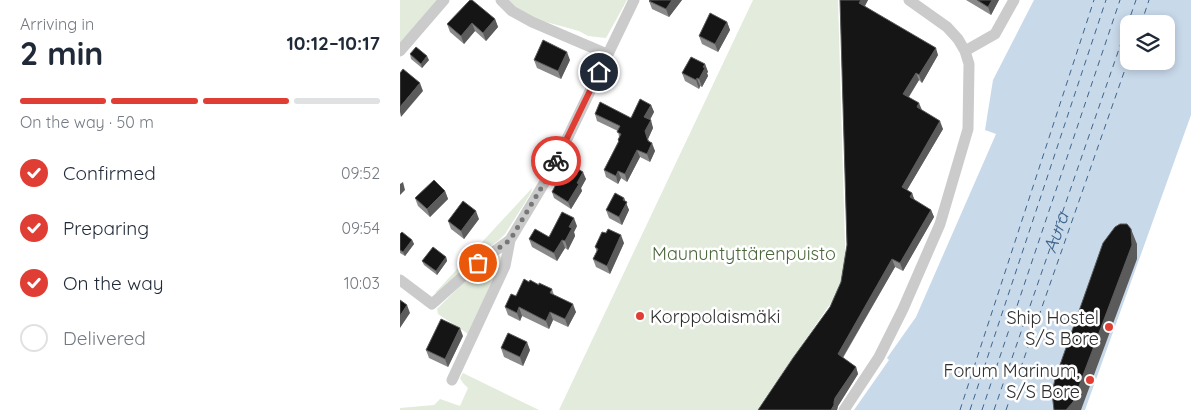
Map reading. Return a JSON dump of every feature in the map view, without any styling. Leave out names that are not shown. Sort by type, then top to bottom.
[{"type":"street","points":[[400,51],[444,0]]},
{"type":"street","points":[[501,0],[512,11],[532,22],[607,54]]},
{"type":"street","points":[[452,380],[505,266],[510,240],[546,180],[634,0]]},
{"type":"street","points":[[844,410],[879,357],[903,309],[940,224],[968,129],[969,64],[966,51],[947,27],[909,0]]},
{"type":"street","points":[[966,51],[995,34],[1014,0]]},
{"type":"street","points":[[400,280],[432,304],[478,263],[510,240]]},
{"type":"green space","points":[[400,0],[439,0],[400,44]]},
{"type":"green space","points":[[508,0],[627,0],[606,38],[588,36],[579,31],[535,19],[515,7]]},
{"type":"green space","name":"Maununtyttärenpuisto","points":[[753,0],[838,0],[846,281],[757,410],[559,410]]},
{"type":"green space","points":[[532,188],[531,193],[505,234],[475,257],[441,291],[435,293]]},
{"type":"green space","points":[[499,255],[502,259],[468,334],[438,314],[437,309],[480,266]]},
{"type":"green space","points":[[463,373],[539,410],[400,410],[400,408],[434,405],[440,399],[460,406],[468,388],[460,378]]},
{"type":"water","name":"Aura","points":[[1034,0],[1191,0],[1191,115],[1085,410],[854,410],[916,317],[996,134],[985,130],[993,80]]},
{"type":"building","points":[[470,0],[495,19],[483,33],[472,23],[461,36],[447,24]]},
{"type":"building","points":[[650,0],[672,0],[666,9]]},
{"type":"building","points":[[840,0],[861,0],[859,3],[936,48],[919,75],[916,73],[903,94],[919,103],[917,107],[940,121],[902,187],[912,193],[910,197],[931,210],[900,263],[892,259],[838,354],[856,367],[835,398],[831,410],[758,410],[830,307],[841,282],[847,245]]},
{"type":"building","points":[[977,0],[992,0],[988,7]]},
{"type":"building","points":[[710,13],[727,22],[715,44],[699,36]]},
{"type":"building","points":[[543,40],[567,52],[558,71],[534,60]]},
{"type":"building","points":[[416,47],[427,56],[421,64],[410,54]]},
{"type":"building","points":[[691,57],[705,64],[699,79],[697,78],[696,80],[682,73]]},
{"type":"building","points":[[403,69],[420,83],[400,107],[400,73]]},
{"type":"building","points":[[640,99],[651,105],[644,117],[651,120],[645,131],[648,141],[652,143],[647,154],[637,150],[625,174],[618,171],[616,176],[604,170],[619,141],[621,134],[617,132],[620,126],[595,114],[600,102],[631,118]]},
{"type":"building","points":[[564,158],[583,172],[577,183],[579,184],[568,202],[552,192],[560,177],[555,174]]},
{"type":"building","points":[[434,180],[445,191],[427,209],[415,198]]},
{"type":"building","points":[[615,193],[627,202],[619,217],[606,210]]},
{"type":"building","points":[[463,201],[476,211],[461,231],[448,221]]},
{"type":"building","points":[[562,212],[574,218],[569,227],[572,228],[565,241],[562,240],[554,253],[529,239],[535,229],[549,237]]},
{"type":"building","points":[[1120,224],[1127,224],[1131,229],[1132,245],[1073,402],[1066,410],[1054,410],[1052,393],[1055,379],[1103,243],[1115,227]]},
{"type":"building","points":[[608,229],[621,235],[607,266],[593,259],[598,249],[595,247],[602,232],[606,233]]},
{"type":"building","points":[[402,232],[412,240],[403,252],[400,250],[400,234]]},
{"type":"building","points":[[433,247],[446,257],[436,271],[422,261]]},
{"type":"building","points":[[524,279],[552,289],[550,293],[573,304],[565,319],[550,312],[546,321],[519,307],[517,313],[505,307],[511,294],[516,296]]},
{"type":"building","points":[[400,300],[407,305],[400,316]]},
{"type":"building","points":[[441,319],[460,328],[445,359],[426,350]]},
{"type":"building","points":[[508,333],[527,342],[520,357],[501,348]]},
{"type":"ferry route","points":[[960,410],[1094,0]]},
{"type":"ferry route","points":[[970,410],[1106,0]]},
{"type":"ferry route","points":[[982,410],[1120,0]]},
{"type":"ferry route","points":[[994,410],[1136,0]]},
{"type":"ferry route","points":[[1144,15],[1149,0]]},
{"type":"ferry route","points":[[1006,410],[1125,70]]},
{"type":"way so far","points":[[478,263],[510,240],[556,161]]},
{"type":"place","name":"Korppolaismäki","points":[[640,316]]},
{"type":"place","name":"Ship Hostel S/S Bore","points":[[1109,327]]},
{"type":"place","name":"Forum Marinum, S/S Bore","points":[[1090,380]]},
{"type":"route","points":[[556,161],[599,72]]}]
